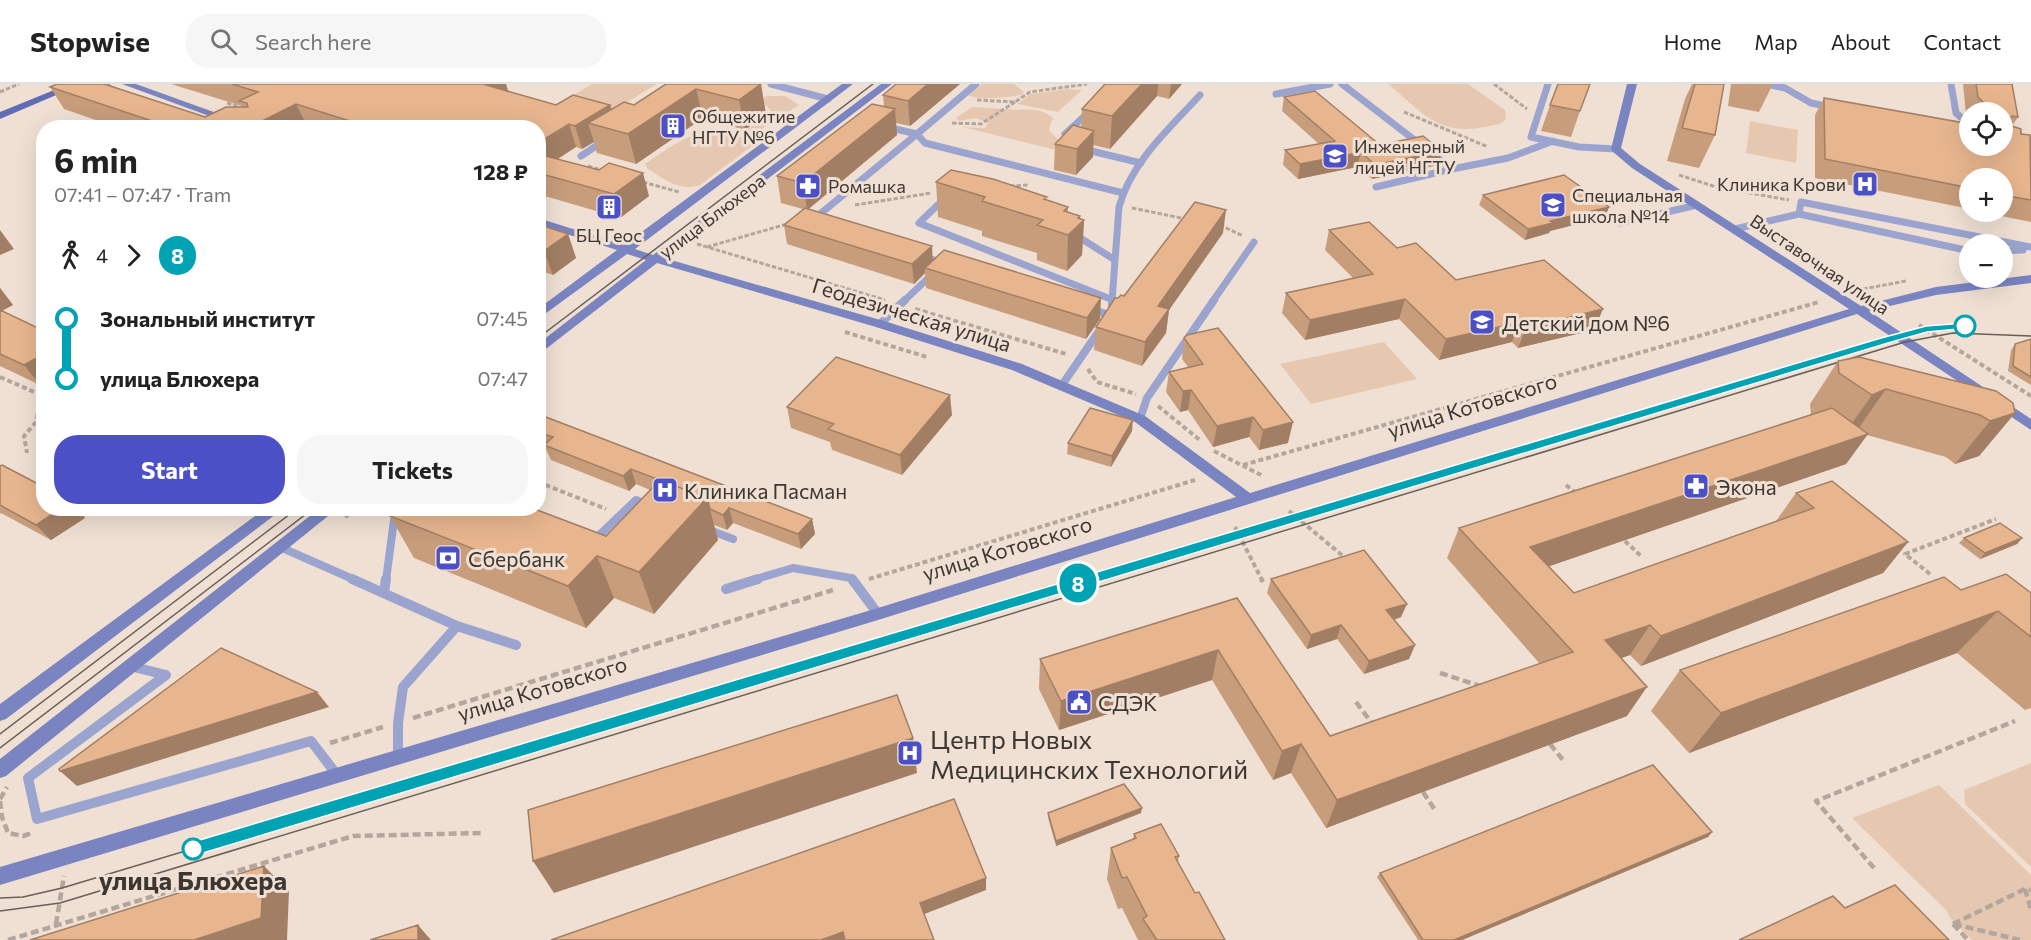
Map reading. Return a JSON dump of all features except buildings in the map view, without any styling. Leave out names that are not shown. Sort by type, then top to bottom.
[{"type":"main road","points":[[0,116],[76,84]]},
{"type":"street","points":[[127,84],[230,120]]},
{"type":"street","name":"улица Блюхера","points":[[546,309],[848,84]]},
{"type":"street","name":"улица Блюхера","points":[[546,345],[655,259],[849,118],[886,84]]},
{"type":"street","points":[[1616,149],[1631,85]]},
{"type":"street","name":"Выставочная улица","points":[[1616,149],[1636,166],[2031,425]]},
{"type":"street","name":"Геодезическая улица","points":[[546,224],[655,259],[880,324],[1017,367],[1140,419],[1248,499]]},
{"type":"street","name":"улица Котовского","points":[[0,876],[60,868],[398,756],[878,614],[1859,311],[1936,291],[2031,279]]},
{"type":"street","points":[[0,714],[266,516]]},
{"type":"street","points":[[0,770],[321,516]]},
{"type":"street","points":[[0,870],[60,868]]},
{"type":"street","points":[[0,882],[60,868]]},
{"type":"lane","points":[[771,84],[828,99]]},
{"type":"lane","points":[[822,225],[811,221],[976,84]]},
{"type":"lane","points":[[1276,94],[1330,84]]},
{"type":"lane","points":[[1342,84],[1452,169]]},
{"type":"lane","points":[[1548,84],[1531,136],[1578,147],[1616,149]]},
{"type":"lane","points":[[1766,84],[1785,88],[1811,103],[1835,108]]},
{"type":"lane","points":[[1951,84],[1956,113],[1959,116]]},
{"type":"lane","points":[[1062,385],[1110,315],[1118,277],[1115,260],[1119,206],[1123,193],[1141,163],[1200,95]]},
{"type":"lane","points":[[1057,142],[1092,109]]},
{"type":"lane","points":[[875,124],[917,134],[926,143],[1123,193]]},
{"type":"lane","points":[[581,156],[610,137]]},
{"type":"lane","points":[[1376,187],[1504,159],[1553,141]]},
{"type":"lane","points":[[1078,148],[1141,163]]},
{"type":"lane","points":[[957,200],[946,197],[919,223],[1113,300]]},
{"type":"lane","points":[[1799,214],[1801,202],[2031,248]]},
{"type":"lane","points":[[1620,223],[1697,205]]},
{"type":"lane","points":[[1735,229],[1799,214],[1959,249]]},
{"type":"lane","points":[[1064,229],[1115,260]]},
{"type":"lane","points":[[1140,419],[1148,398],[1254,242]]},
{"type":"lane","points":[[2013,250],[2031,248]]},
{"type":"lane","points":[[910,253],[955,267]]},
{"type":"lane","points":[[880,324],[944,263]]},
{"type":"lane","points":[[1077,305],[1110,315]]},
{"type":"lane","points":[[585,548],[636,500],[657,509]]},
{"type":"lane","points":[[384,593],[396,516]]},
{"type":"lane","points":[[700,526],[732,539]]},
{"type":"lane","points":[[280,548],[457,626],[516,645]]},
{"type":"lane","points":[[726,589],[792,568],[851,578],[878,614]]},
{"type":"lane","points":[[398,756],[398,723],[403,687],[457,626]]},
{"type":"lane","points":[[130,666],[166,675],[28,778],[37,819],[311,741],[337,775]]},
{"type":"path","points":[[0,92],[19,84]]},
{"type":"path","points":[[961,97],[1015,102],[1030,92],[1087,84]]},
{"type":"path","points":[[1494,84],[1536,115]]},
{"type":"path","points":[[1394,108],[1493,150],[1504,159]]},
{"type":"path","points":[[587,166],[610,173]]},
{"type":"path","points":[[1671,172],[1716,188],[1801,202]]},
{"type":"path","points":[[633,179],[679,192]]},
{"type":"path","points":[[1119,206],[1194,220]]},
{"type":"path","points":[[707,248],[793,222]]},
{"type":"path","points":[[1216,224],[1227,226],[1254,242]]},
{"type":"path","points":[[1263,476],[1243,465],[1824,300]]},
{"type":"path","points":[[1919,325],[2031,396]]},
{"type":"path","points":[[838,329],[929,357]]},
{"type":"path","points":[[0,377],[36,393]]},
{"type":"path","points":[[27,453],[24,436],[36,422]]},
{"type":"path","points":[[316,748],[1202,478],[1193,472]]},
{"type":"path","points":[[1566,484],[1580,497]]},
{"type":"path","points":[[546,485],[621,515]]},
{"type":"path","points":[[1289,511],[1343,556]]},
{"type":"path","points":[[1905,554],[1996,519]]},
{"type":"path","points":[[1235,527],[1263,582]]},
{"type":"path","points":[[1625,541],[1641,556]]},
{"type":"path","points":[[1896,547],[1930,574]]},
{"type":"path","points":[[1440,673],[1492,690]]},
{"type":"path","points":[[1356,702],[1380,733]]},
{"type":"path","points":[[1874,868],[1816,801],[2015,721]]},
{"type":"path","points":[[1550,744],[1563,760]]},
{"type":"path","points":[[1423,792],[1435,810]]},
{"type":"path","points":[[0,801],[2,817],[8,833],[23,836],[43,830]]},
{"type":"path","points":[[8,940],[353,836],[483,832]]},
{"type":"path","points":[[56,924],[60,868]]},
{"type":"path","points":[[1953,924],[2028,890],[2031,910]]},
{"type":"path","points":[[1953,924],[1968,940]]},
{"type":"path","points":[[1953,924],[2020,940]]},
{"type":"shaded area","points":[[592,84],[657,84],[616,109],[608,111],[572,96]]},
{"type":"shaded area","points":[[982,84],[1014,84],[1024,92],[1021,95],[994,98],[968,95]]},
{"type":"shaded area","points":[[1388,84],[1468,84],[1505,110],[1506,119],[1497,124],[1468,129],[1442,125],[1421,112]]},
{"type":"shaded area","points":[[1068,89],[1082,90],[1058,112],[1017,104],[1031,94]]},
{"type":"shaded area","points":[[767,96],[785,96],[799,105],[762,129],[768,134],[700,185],[679,186],[648,169],[645,164],[699,133],[719,131],[747,139],[748,129],[773,113],[761,100]]},
{"type":"shaded area","points":[[972,107],[1036,110],[1048,114],[1054,119],[1049,130],[1061,143],[1060,151],[962,127],[985,128],[988,123],[976,118],[959,121],[956,118]]},
{"type":"shaded area","points":[[1750,121],[1798,130],[1796,163],[1746,153]]},
{"type":"shaded area","points":[[1384,342],[1417,379],[1311,404],[1280,364]]},
{"type":"shaded area","points":[[2031,763],[2031,867],[1965,804],[1964,790]]},
{"type":"shaded area","points":[[1939,785],[2031,875],[2031,940],[1972,940],[1950,918],[1946,910],[1852,818]]},
{"type":"tram line","points":[[546,332],[873,84]]},
{"type":"tram line","name":"8","points":[[193,849],[1884,340],[1926,329],[1965,326]]},
{"type":"tram line","points":[[0,911],[60,903],[1905,342],[1953,333],[2031,336]]},
{"type":"tram line","points":[[0,898],[23,897],[62,888],[1400,486]]},
{"type":"tram line","points":[[0,734],[287,516]]},
{"type":"tram line","points":[[0,748],[304,516]]},
{"type":"place","name":"Общежитие НГТУ №6","points":[[673,126]]},
{"type":"place","name":"Инженерный лицей НГТУ","points":[[1335,156]]},
{"type":"place","name":"Клиника Крови","points":[[1865,184]]},
{"type":"place","name":"Ромашка","points":[[808,186]]},
{"type":"place","name":"Специальная школа №14","points":[[1553,205]]},
{"type":"place","name":"БЦ Геос","points":[[609,207]]},
{"type":"place","name":"Детский дом №6","points":[[1482,322]]},
{"type":"place","name":"Экона","points":[[1696,486]]},
{"type":"place","name":"Клиника Пасман","points":[[665,490]]},
{"type":"place","name":"Сбербанк","points":[[448,558]]},
{"type":"place","name":"СДЭК","points":[[1079,702]]},
{"type":"place","name":"Центр Новых Медицинских Технологий","points":[[910,753]]},
{"type":"place","name":"улица Блюхера","points":[[193,849]]}]
